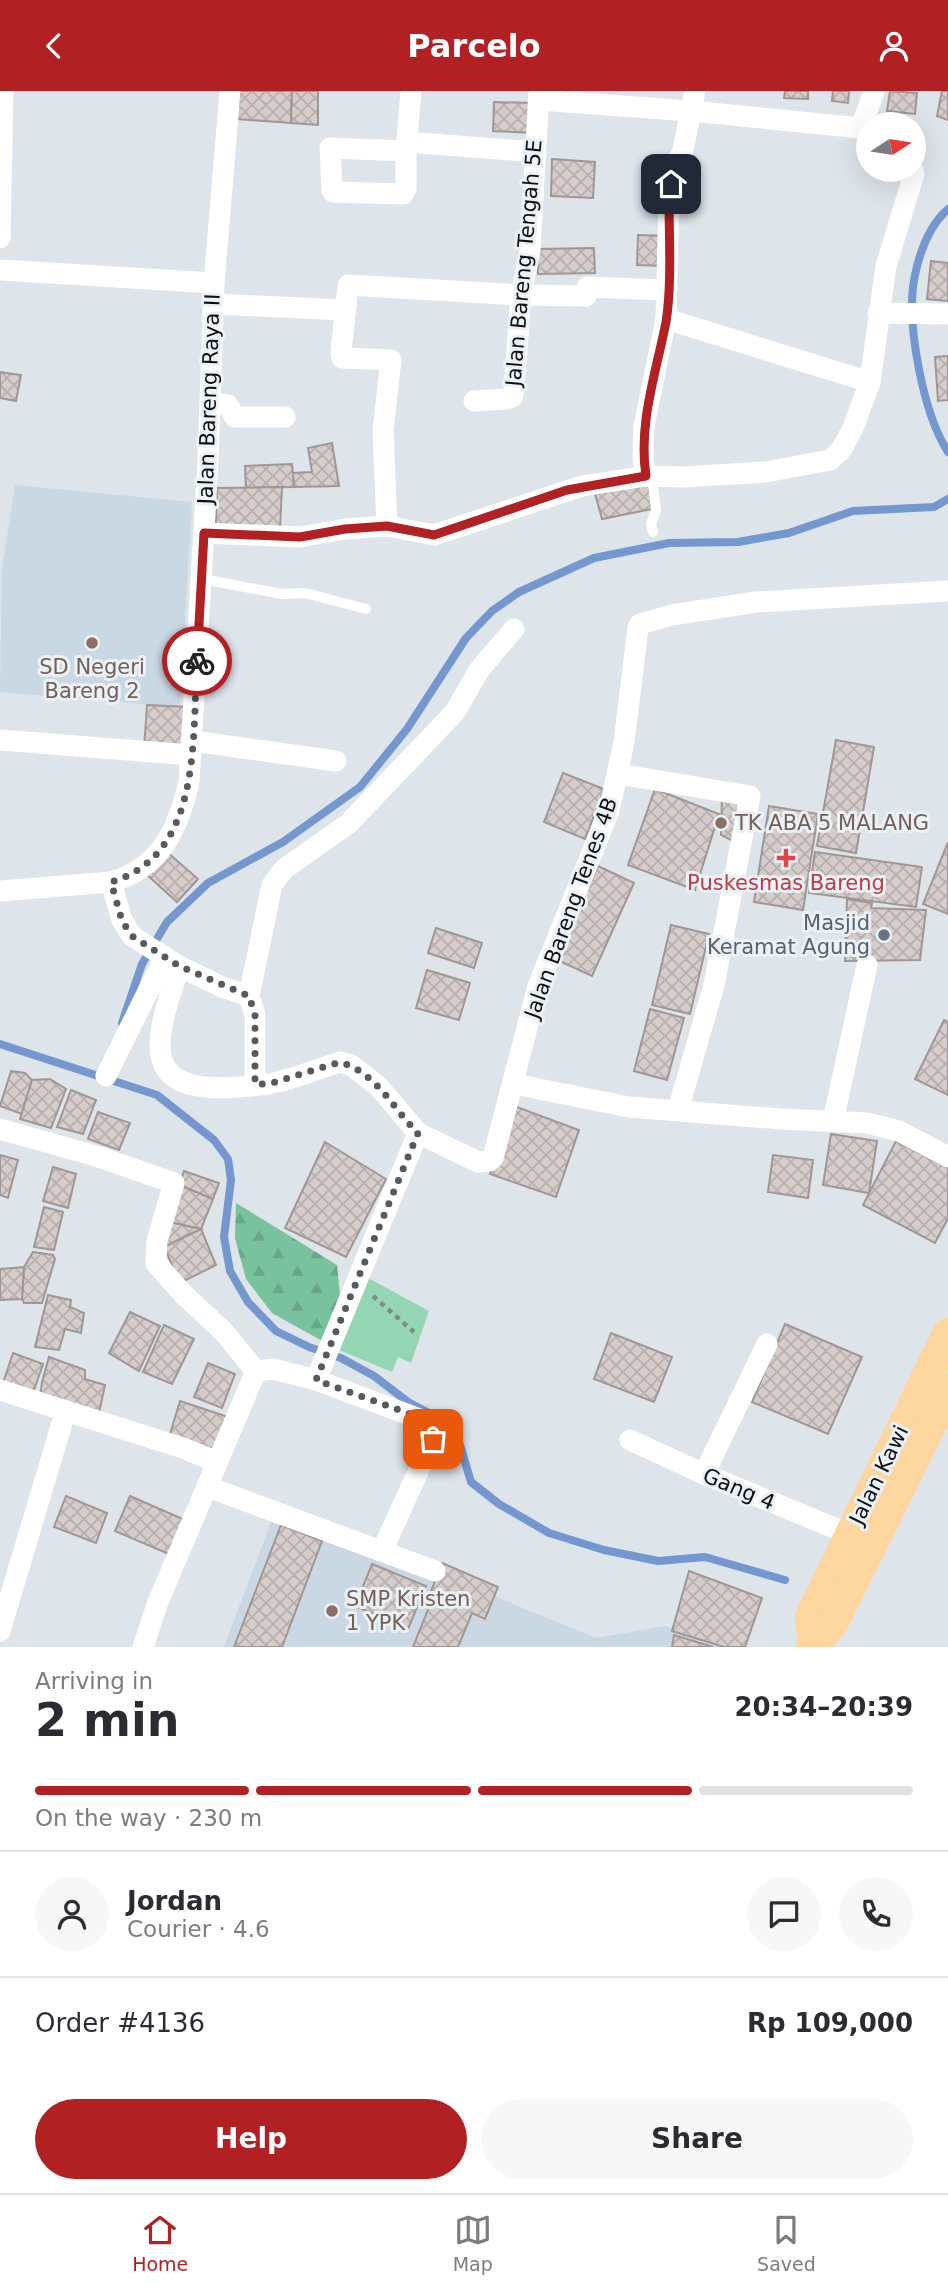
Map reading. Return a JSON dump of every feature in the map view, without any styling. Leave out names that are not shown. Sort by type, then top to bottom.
[{"type":"main road","name":"Jalan Kawi","points":[[813,1645],[811,1617],[948,1334]]},
{"type":"main road","points":[[813,1645],[833,1622],[948,1389]]},
{"type":"street","points":[[0,238],[3,91]]},
{"type":"street","name":"Jalan Bareng Raya II","points":[[111,882],[129,877],[153,860],[182,814],[189,782],[202,579],[214,293],[230,91]]},
{"type":"street","points":[[411,91],[406,147],[406,189],[403,194],[333,192],[330,148],[406,147],[536,152]]},
{"type":"street","points":[[869,112],[874,91]]},
{"type":"street","points":[[539,96],[693,101],[856,128]]},
{"type":"street","name":"Jalan Bareng Tengah 5E","points":[[474,401],[512,397],[514,390],[521,295],[530,250],[539,96]]},
{"type":"street","points":[[649,476],[643,459],[645,426],[666,319],[669,199],[673,170],[683,150],[693,101]]},
{"type":"street","points":[[204,533],[300,537],[345,529],[387,526],[434,535],[582,486],[649,476],[766,472],[830,460],[841,450],[853,428],[870,382],[886,266],[912,182]]},
{"type":"street","points":[[0,270],[344,310]]},
{"type":"street","points":[[387,526],[383,431],[391,360],[342,358],[348,285],[521,295],[586,296],[587,287],[667,290]]},
{"type":"street","points":[[878,313],[939,313]]},
{"type":"street","points":[[666,319],[870,382]]},
{"type":"street","points":[[210,403],[228,405],[235,417],[285,417]]},
{"type":"street","name":"Jalan Bareng Tenes 4B","points":[[418,1133],[478,1162],[493,1158],[538,986],[609,811],[624,742],[640,624],[672,615],[756,601],[948,591]]},
{"type":"street","points":[[255,1084],[255,1015],[249,996],[272,885],[284,869],[348,824],[456,712],[479,670],[514,629]]},
{"type":"street","points":[[0,740],[191,748],[336,761]]},
{"type":"street","points":[[618,774],[750,796],[714,985],[678,1109]]},
{"type":"street","points":[[0,891],[111,882],[122,921],[132,936],[168,959],[249,996]]},
{"type":"street","points":[[107,1076],[168,959]]},
{"type":"street","points":[[168,959],[169,998],[161,1039],[162,1061],[168,1072],[178,1081],[194,1087],[269,1084],[340,1062],[351,1065],[379,1087],[405,1121],[418,1133],[319,1373]]},
{"type":"street","points":[[833,1121],[867,965]]},
{"type":"street","points":[[514,1084],[629,1107],[867,1123],[899,1131],[948,1157]]},
{"type":"street","points":[[0,1129],[96,1156],[174,1183],[156,1241],[156,1263],[183,1294],[223,1331],[256,1371]]},
{"type":"street","points":[[704,1474],[767,1344]]},
{"type":"street","points":[[256,1371],[274,1369],[319,1373],[424,1419],[430,1425],[433,1439],[382,1551]]},
{"type":"street","points":[[143,1647],[158,1602],[256,1371]]},
{"type":"street","points":[[0,1390],[65,1413],[183,1448],[217,1462]]},
{"type":"street","points":[[0,1631],[5,1592],[44,1489],[65,1413]]},
{"type":"street","name":"Gang 4","points":[[630,1440],[849,1534]]},
{"type":"street","points":[[208,1487],[435,1571]]},
{"type":"lane","points":[[649,476],[656,510],[651,524],[653,532]]},
{"type":"lane","points":[[202,579],[282,594],[305,593],[366,609]]},
{"type":"path","points":[[355,1285],[380,1301],[414,1332]]},
{"type":"shaded area","name":"SD Negeri Bareng 2","points":[[15,485],[192,502],[180,707],[0,692],[2,570]]},
{"type":"shaded area","name":"SMP Kristen 1 YPK","points":[[273,1517],[443,1575],[596,1638],[665,1626],[730,1647],[224,1647]]},
{"type":"green space","points":[[236,1203],[337,1265],[340,1295],[324,1342],[272,1313],[246,1279],[235,1238]]},
{"type":"green space","points":[[368,1278],[429,1311],[411,1363],[398,1357],[392,1372],[337,1349]]},
{"type":"building","points":[[240,91],[292,91],[291,123],[237,119]]},
{"type":"building","points":[[292,91],[318,91],[318,125],[291,123]]},
{"type":"building","points":[[785,91],[808,91],[808,99],[784,98]]},
{"type":"building","points":[[833,91],[849,91],[848,103],[832,101]]},
{"type":"building","points":[[890,91],[917,93],[915,112],[887,111]]},
{"type":"building","points":[[942,91],[948,91],[948,120],[937,116]]},
{"type":"building","points":[[494,102],[536,103],[535,133],[493,131]]},
{"type":"building","points":[[552,159],[595,162],[593,198],[551,196]]},
{"type":"building","points":[[638,235],[667,236],[666,266],[637,265]]},
{"type":"building","points":[[594,248],[595,273],[538,274],[537,249]]},
{"type":"building","points":[[931,261],[948,263],[948,301],[927,299]]},
{"type":"building","points":[[948,356],[948,400],[938,401],[935,357]]},
{"type":"building","points":[[0,372],[21,375],[16,401],[0,398]]},
{"type":"building","points":[[332,443],[339,486],[294,487],[293,473],[312,472],[308,448]]},
{"type":"building","points":[[292,464],[294,487],[246,488],[245,466]]},
{"type":"building","points":[[648,481],[652,509],[602,519],[594,490]]},
{"type":"building","points":[[282,487],[280,530],[216,525],[217,488]]},
{"type":"building","points":[[147,705],[189,707],[186,752],[144,749]]},
{"type":"building","points":[[836,740],[874,747],[856,853],[817,846]]},
{"type":"building","points":[[563,773],[604,789],[585,839],[544,822]]},
{"type":"building","points":[[655,789],[719,814],[695,890],[628,865]]},
{"type":"building","name":"TK ABA 5 MALANG","points":[[722,794],[745,800],[737,843],[721,835]]},
{"type":"building","name":"Puskesmas Bareng","points":[[769,806],[818,814],[803,910],[754,902]]},
{"type":"building","points":[[948,842],[948,914],[923,904]]},
{"type":"building","points":[[167,852],[198,879],[177,902],[147,875]]},
{"type":"building","points":[[815,852],[922,867],[916,907],[809,893]]},
{"type":"building","points":[[598,866],[634,883],[592,976],[555,959]]},
{"type":"building","name":"Masjid Keramat Agung","points":[[847,899],[872,903],[871,908],[926,910],[920,960],[845,961]]},
{"type":"building","points":[[671,925],[709,934],[690,1014],[652,1005]]},
{"type":"building","points":[[436,928],[482,943],[474,968],[428,953]]},
{"type":"building","points":[[427,970],[470,983],[459,1020],[416,1008]]},
{"type":"building","points":[[650,1009],[684,1018],[667,1080],[634,1071]]},
{"type":"building","points":[[944,1020],[948,1022],[948,1095],[915,1079]]},
{"type":"building","points":[[11,1071],[25,1073],[32,1080],[22,1114],[0,1106]]},
{"type":"building","points":[[50,1079],[66,1089],[51,1128],[20,1119],[32,1080]]},
{"type":"building","points":[[71,1090],[96,1100],[83,1134],[57,1127]]},
{"type":"building","points":[[514,1106],[579,1130],[556,1197],[490,1174]]},
{"type":"building","points":[[98,1112],[130,1123],[119,1150],[88,1139]]},
{"type":"building","points":[[831,1134],[877,1141],[869,1193],[823,1185]]},
{"type":"building","points":[[896,1141],[948,1168],[948,1218],[935,1243],[863,1205]]},
{"type":"building","points":[[325,1142],[386,1179],[346,1257],[285,1228]]},
{"type":"building","points":[[0,1155],[18,1160],[8,1198],[0,1195]]},
{"type":"building","points":[[773,1155],[813,1160],[808,1198],[768,1192]]},
{"type":"building","points":[[53,1167],[76,1174],[68,1208],[43,1201]]},
{"type":"building","points":[[184,1171],[219,1183],[213,1199],[179,1185]]},
{"type":"building","points":[[179,1185],[213,1199],[201,1229],[169,1222]]},
{"type":"building","points":[[44,1207],[63,1212],[54,1250],[34,1247]]},
{"type":"building","points":[[169,1222],[201,1229],[164,1247]]},
{"type":"building","points":[[201,1229],[216,1265],[180,1283],[164,1247]]},
{"type":"building","points":[[33,1252],[53,1255],[55,1259],[42,1303],[24,1303],[24,1267]]},
{"type":"building","points":[[24,1267],[22,1299],[0,1300],[0,1269]]},
{"type":"building","points":[[48,1295],[71,1300],[70,1307],[84,1313],[81,1333],[65,1329],[59,1350],[35,1347]]},
{"type":"building","points":[[130,1312],[160,1326],[139,1371],[109,1353]]},
{"type":"building","points":[[785,1324],[862,1357],[828,1434],[752,1402]]},
{"type":"building","points":[[164,1325],[194,1339],[172,1384],[143,1372]]},
{"type":"building","points":[[611,1333],[672,1357],[654,1402],[594,1379]]},
{"type":"building","points":[[13,1353],[43,1364],[32,1396],[1,1389]]},
{"type":"building","points":[[49,1357],[85,1370],[85,1379],[105,1385],[98,1418],[40,1397]]},
{"type":"building","points":[[208,1363],[235,1374],[222,1408],[194,1397]]},
{"type":"building","points":[[180,1401],[228,1417],[217,1452],[169,1437]]},
{"type":"building","points":[[66,1496],[107,1513],[96,1543],[54,1527]]},
{"type":"building","points":[[130,1496],[185,1520],[171,1555],[115,1531]]},
{"type":"building","points":[[281,1525],[322,1541],[282,1647],[234,1647]]},
{"type":"building","points":[[442,1563],[498,1587],[485,1619],[472,1613],[458,1647],[413,1647],[433,1597],[429,1596]]},
{"type":"building","points":[[372,1564],[426,1586],[408,1629],[355,1606]]},
{"type":"building","points":[[689,1571],[762,1598],[745,1647],[724,1647],[672,1631]]},
{"type":"building","points":[[674,1635],[713,1647],[672,1647]]},
{"type":"waterway","points":[[948,209],[931,231],[920,257],[915,275],[912,317],[924,391],[939,435],[948,452]]},
{"type":"waterway","points":[[122,1023],[142,964],[167,922],[208,883],[283,842],[360,787],[407,729],[466,638],[492,611],[519,592],[594,558],[669,543],[738,542],[789,533],[853,511],[934,507],[948,499]]},
{"type":"waterway","points":[[0,1044],[157,1095],[214,1140],[228,1159],[231,1180],[224,1237],[230,1271],[248,1302],[276,1331],[309,1347],[341,1358],[374,1376],[408,1402],[442,1420],[460,1445],[471,1482],[499,1504],[549,1533],[604,1550],[658,1561],[705,1557],[785,1580]]},
{"type":"way so far","points":[[197,661],[189,782],[182,814],[153,860],[129,877],[111,882],[122,921],[132,936],[179,966],[249,996],[255,1015],[255,1084],[269,1084],[340,1062],[351,1065],[379,1087],[405,1121],[418,1133],[316,1380],[424,1419],[430,1425],[433,1439]]},
{"type":"place","name":"SD Negeri Bareng 2","points":[[92,643]]},
{"type":"place","name":"TK ABA 5 MALANG","points":[[721,823]]},
{"type":"place","name":"Puskesmas Bareng","points":[[786,858]]},
{"type":"place","name":"Masjid Keramat Agung","points":[[884,935]]},
{"type":"place","name":"SMP Kristen 1 YPK","points":[[332,1611]]},
{"type":"route","points":[[197,661],[204,533],[300,537],[345,529],[387,526],[434,535],[567,490],[646,476],[643,459],[645,426],[666,319],[671,184]]}]
